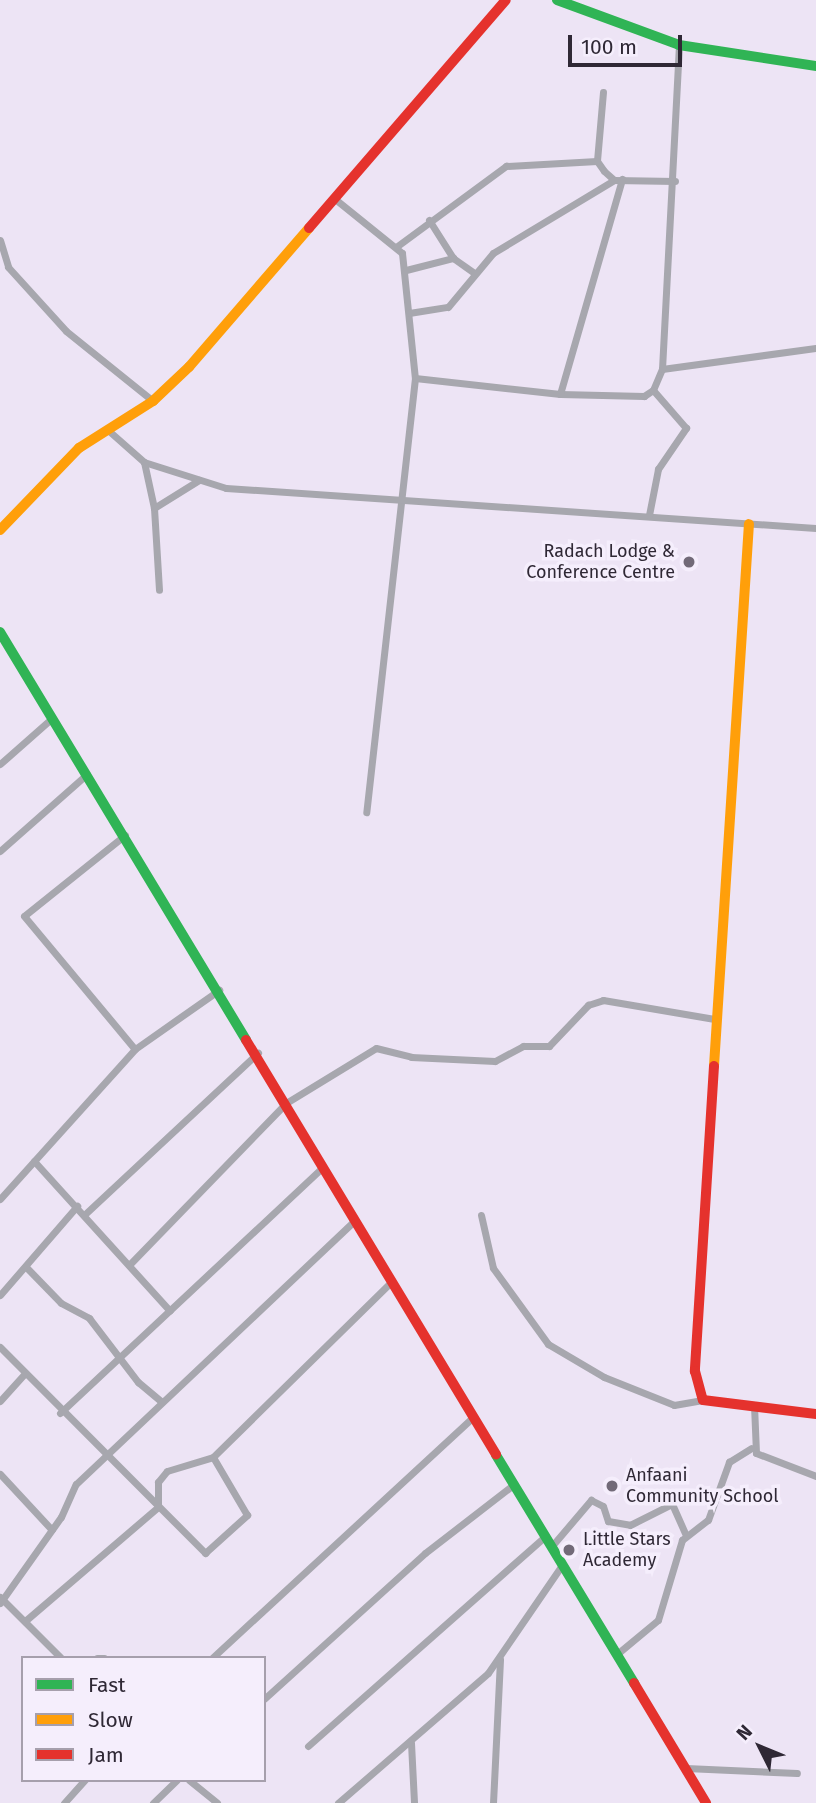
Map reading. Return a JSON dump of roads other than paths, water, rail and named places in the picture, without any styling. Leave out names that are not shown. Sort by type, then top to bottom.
[{"type":"street","points":[[0,530],[79,448],[153,401],[335,199],[506,0]]},
{"type":"street","points":[[556,0],[679,45],[816,66]]},
{"type":"street","points":[[415,377],[560,394],[644,396],[653,390],[662,369],[675,181],[679,45]]},
{"type":"street","points":[[597,161],[603,92]]},
{"type":"street","points":[[396,247],[429,220],[506,166],[597,161],[618,179]]},
{"type":"street","points":[[409,313],[448,307],[472,272],[618,179],[675,181]]},
{"type":"street","points":[[560,394],[618,179]]},
{"type":"street","points":[[335,199],[396,247],[407,270],[415,377],[366,812]]},
{"type":"street","points":[[429,220],[453,258],[472,272]]},
{"type":"street","points":[[0,240],[8,267],[66,331],[153,401]]},
{"type":"street","points":[[407,270],[453,258]]},
{"type":"street","points":[[662,369],[816,348]]},
{"type":"street","points":[[649,516],[658,469],[686,428],[653,390]]},
{"type":"street","points":[[109,430],[144,462],[199,480],[400,504],[649,516],[816,528]]},
{"type":"street","points":[[144,462],[154,508],[159,590]]},
{"type":"street","points":[[154,508],[199,480]]},
{"type":"street","points":[[703,1400],[695,1371],[714,1019],[750,524]]},
{"type":"street","points":[[0,632],[258,1053],[352,1223],[392,1281],[472,1419],[706,1803]]},
{"type":"street","points":[[0,764],[52,718]]},
{"type":"street","points":[[0,851],[87,774]]},
{"type":"street","points":[[125,835],[24,916],[135,1049]]},
{"type":"street","points":[[0,1199],[135,1049],[219,989]]},
{"type":"street","points":[[129,1265],[286,1103],[376,1048],[411,1057],[495,1062],[523,1046],[549,1046],[594,1001],[714,1019]]},
{"type":"street","points":[[84,1214],[258,1053]]},
{"type":"street","points":[[34,1161],[170,1311]]},
{"type":"street","points":[[60,1413],[323,1167]]},
{"type":"street","points":[[0,1295],[26,1268],[33,1249],[77,1206]]},
{"type":"street","points":[[481,1214],[493,1268],[548,1344],[604,1377],[674,1405],[703,1400],[816,1414]]},
{"type":"street","points":[[59,1656],[1,1600],[52,1530],[76,1484],[108,1458],[162,1401],[352,1223]]},
{"type":"street","points":[[26,1268],[61,1303],[89,1318],[119,1360],[162,1401]]},
{"type":"street","points":[[25,1621],[158,1507],[158,1482],[167,1471],[212,1457],[392,1281]]},
{"type":"street","points":[[0,1347],[60,1413],[205,1553],[219,1546],[244,1522],[248,1507],[212,1457]]},
{"type":"street","points":[[0,1401],[24,1374]]},
{"type":"street","points":[[751,1448],[754,1405]]},
{"type":"street","points":[[214,1656],[472,1419]]},
{"type":"street","points":[[751,1448],[816,1476]]},
{"type":"street","points":[[617,1654],[658,1620],[686,1535],[708,1520],[729,1462],[751,1448]]},
{"type":"street","points":[[0,1474],[52,1530]]},
{"type":"street","points":[[266,1697],[425,1553],[513,1485]]},
{"type":"street","points":[[551,1547],[591,1500],[603,1506],[608,1521],[630,1525],[672,1504],[686,1535]]},
{"type":"street","points":[[308,1746],[544,1537]]},
{"type":"street","points":[[338,1803],[411,1744],[500,1658],[562,1565]]},
{"type":"street","points":[[493,1803],[500,1658]]},
{"type":"street","points":[[411,1744],[414,1803]]},
{"type":"street","points":[[686,1768],[797,1773]]},
{"type":"street","points":[[64,1803],[83,1782]]},
{"type":"street","points":[[153,1803],[175,1782]]},
{"type":"street","points":[[191,1782],[217,1803]]},
{"type":"place","name":"Radach Lodge & Conference Centre","points":[[689,562]]},
{"type":"place","name":"Anfaani Community School","points":[[612,1486]]},
{"type":"place","name":"Little Stars Academy","points":[[569,1550]]}]
